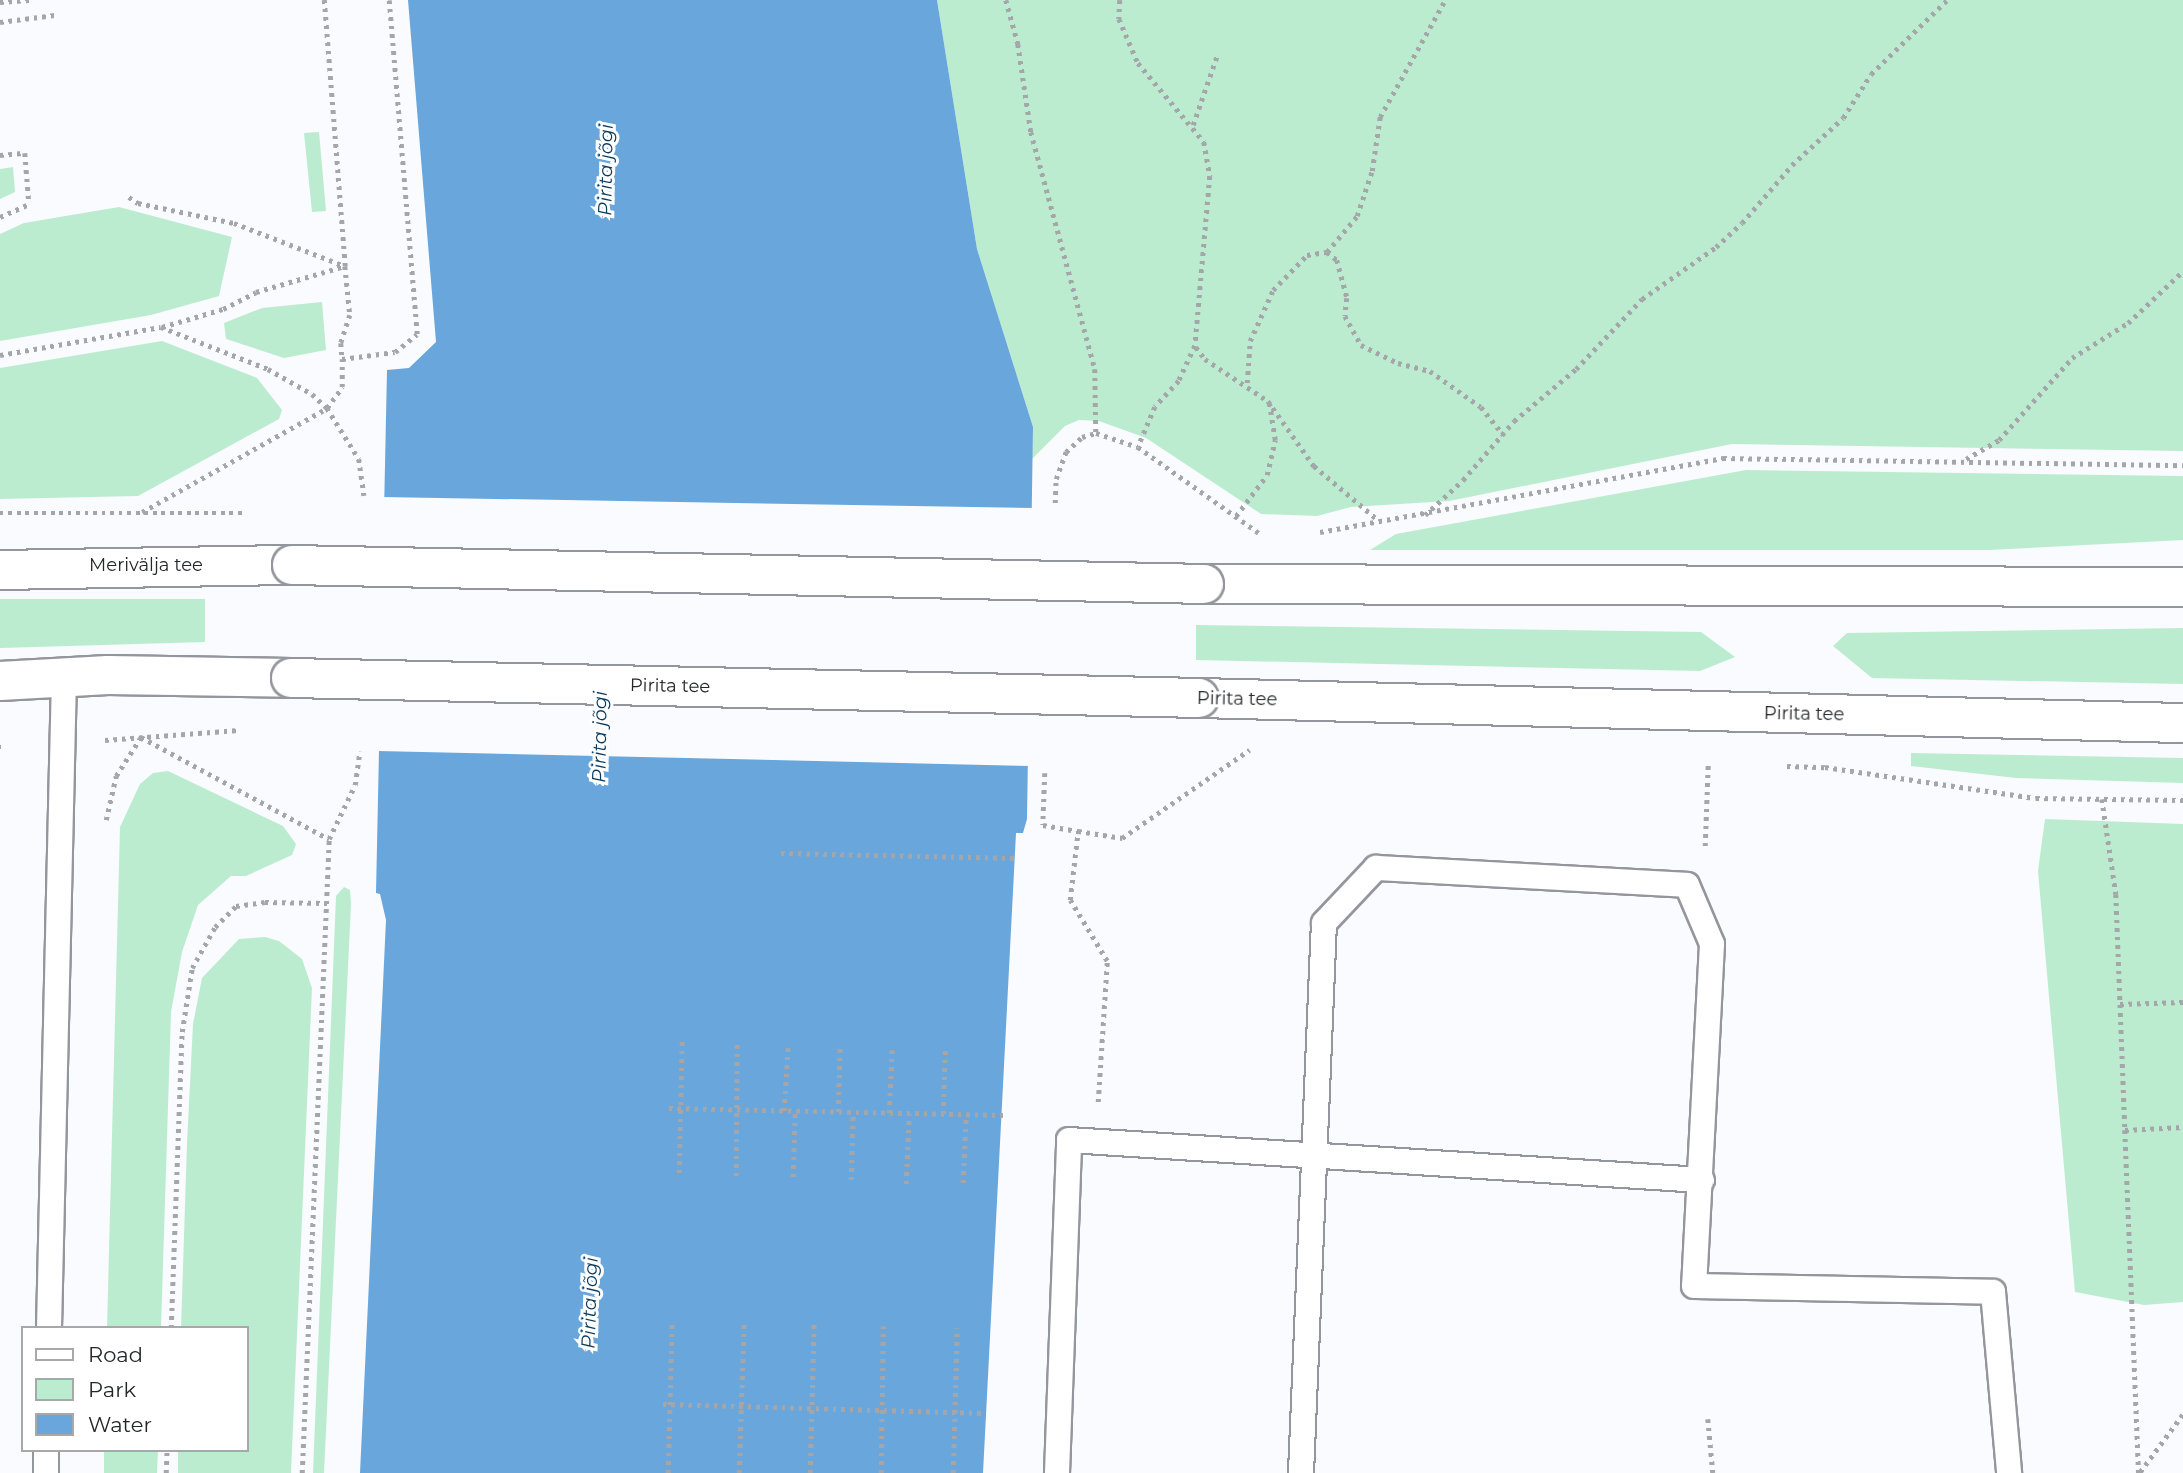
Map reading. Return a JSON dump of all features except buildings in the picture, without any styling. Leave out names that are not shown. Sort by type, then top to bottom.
[{"type":"main road","name":"Merivälja tee","points":[[0,570],[292,565],[1204,584],[2183,587]]},
{"type":"main road","name":"Pirita tee","points":[[64,677],[291,678],[2183,723]]},
{"type":"main road","points":[[0,681],[64,677]]},
{"type":"lane","points":[[49,1326],[64,677]]},
{"type":"lane","points":[[1301,1473],[1324,923],[1376,868],[1687,884],[1712,944],[1702,1180],[1694,1286],[1993,1292],[2009,1473]]},
{"type":"lane","points":[[1057,1473],[1069,1140],[1702,1180]]},
{"type":"lane","points":[[46,1452],[46,1473]]},
{"type":"path","points":[[0,2],[29,0]]},
{"type":"path","points":[[142,512],[327,408],[342,387],[341,343],[350,315],[324,0]]},
{"type":"path","points":[[342,359],[395,352],[417,334],[389,0]]},
{"type":"path","points":[[1006,0],[1018,44],[1031,132],[1095,369],[1096,433]]},
{"type":"path","points":[[1120,0],[1119,19],[1138,63],[1193,125],[1204,142],[1210,176],[1195,346],[1179,381],[1155,407],[1138,447]]},
{"type":"path","points":[[1247,383],[1250,341],[1273,290],[1307,255],[1327,252],[1357,216],[1372,172],[1380,117],[1445,0]]},
{"type":"path","points":[[1425,515],[1504,435],[1576,369],[1642,299],[1716,247],[1742,223],[1791,165],[1843,118],[1871,74],[1947,0]]},
{"type":"path","points":[[0,22],[55,15]]},
{"type":"path","points":[[1193,125],[1218,53]]},
{"type":"path","points":[[0,155],[25,153],[31,203],[0,217]]},
{"type":"path","points":[[129,197],[138,204],[234,223],[345,266]]},
{"type":"path","points":[[1327,252],[1337,260],[1347,298],[1345,316],[1361,345],[1398,363],[1430,371],[1481,407],[1504,435]]},
{"type":"path","points":[[0,355],[161,327],[345,266]]},
{"type":"path","points":[[1965,459],[1999,440],[2072,358],[2128,323],[2183,271]]},
{"type":"path","points":[[161,327],[268,369],[312,394],[327,408],[359,459],[363,496]]},
{"type":"path","points":[[1195,346],[1223,372],[1247,383],[1268,401],[1314,466],[1377,520]]},
{"type":"path","points":[[1236,516],[1268,475],[1275,440],[1268,401]]},
{"type":"path","points":[[1055,503],[1056,479],[1066,452],[1082,437],[1096,433],[1138,447],[1259,533],[1272,533]]},
{"type":"path","points":[[1312,534],[1723,458],[1965,459],[2183,465]]},
{"type":"path","points":[[0,513],[252,513]]},
{"type":"path","points":[[105,740],[251,729]]},
{"type":"path","points":[[141,737],[329,839]]},
{"type":"path","points":[[1140,828],[1252,747],[1239,746]]},
{"type":"path","points":[[302,1473],[329,839],[355,785],[360,751]]},
{"type":"path","points":[[1694,762],[1721,764]]},
{"type":"path","points":[[1687,884],[1704,874],[1707,763]]},
{"type":"path","points":[[1773,765],[1825,767],[2036,798],[2183,800]]},
{"type":"path","points":[[1045,773],[1043,825],[1078,831]]},
{"type":"path","points":[[2102,799],[2116,894],[2139,1473]]},
{"type":"path","points":[[781,853],[1016,859]]},
{"type":"path","points":[[171,1326],[182,1032],[192,968],[215,927],[236,906],[265,902],[327,903]]},
{"type":"path","points":[[2120,1004],[2183,1002]]},
{"type":"path","points":[[679,1173],[682,1039]]},
{"type":"path","points":[[736,1176],[737,1042]]},
{"type":"path","points":[[784,1111],[788,1045]]},
{"type":"path","points":[[838,1112],[840,1046]]},
{"type":"path","points":[[889,1113],[892,1050]]},
{"type":"path","points":[[943,1114],[945,1050]]},
{"type":"path","points":[[669,1108],[1003,1115]]},
{"type":"path","points":[[793,1177],[795,1111]]},
{"type":"path","points":[[851,1181],[853,1112]]},
{"type":"path","points":[[906,1184],[909,1114]]},
{"type":"path","points":[[963,1183],[966,1115]]},
{"type":"path","points":[[2124,1130],[2183,1127]]},
{"type":"path","points":[[668,1473],[672,1404],[672,1321]]},
{"type":"path","points":[[739,1473],[744,1322]]},
{"type":"path","points":[[810,1473],[814,1324]]},
{"type":"path","points":[[881,1473],[884,1326]]},
{"type":"path","points":[[953,1473],[957,1328]]},
{"type":"path","points":[[663,1404],[985,1413]]},
{"type":"path","points":[[2139,1473],[2183,1414]]},
{"type":"path","points":[[1708,1419],[1713,1473]]},
{"type":"path","points":[[166,1473],[167,1452]]},
{"type":"green space","points":[[937,0],[2183,0],[2183,451],[1732,444],[1449,501],[1351,507],[1317,516],[1261,514],[1146,438],[1099,421],[1079,420],[1065,426],[1032,459],[1033,427],[977,249]]},
{"type":"green space","points":[[319,132],[326,211],[312,212],[304,133]]},
{"type":"green space","points":[[13,167],[15,192],[0,199],[0,169]]},
{"type":"green space","points":[[119,207],[232,237],[219,296],[151,315],[0,341],[0,234],[24,223]]},
{"type":"green space","points":[[322,302],[326,350],[284,358],[226,339],[224,323],[262,308]]},
{"type":"green space","points":[[162,341],[257,378],[282,410],[279,419],[138,496],[0,499],[0,368]]},
{"type":"green space","points":[[1746,470],[2183,476],[2183,540],[1989,550],[1370,550],[1396,534]]},
{"type":"green space","points":[[0,599],[205,599],[205,642],[0,648]]},
{"type":"green space","points":[[1196,625],[1701,632],[1735,657],[1700,671],[1196,660]]},
{"type":"green space","points":[[2183,628],[2183,684],[1872,678],[1833,646],[1847,633]]},
{"type":"green space","points":[[1911,753],[2183,758],[2183,783],[2016,778],[1911,766]]},
{"type":"green space","points":[[168,771],[283,826],[296,844],[292,855],[246,876],[231,876],[198,905],[182,952],[171,1012],[161,1326],[107,1326],[120,827],[140,784],[153,773]]},
{"type":"green space","points":[[2045,819],[2183,824],[2183,1302],[2144,1305],[2075,1292],[2038,871]]},
{"type":"green space","points":[[344,887],[350,890],[351,904],[324,1473],[313,1473],[336,896]]},
{"type":"green space","points":[[265,937],[279,941],[302,959],[312,988],[291,1473],[178,1473],[178,1452],[248,1452],[248,1326],[181,1326],[193,1024],[202,978],[239,939]]},
{"type":"green space","points":[[104,1452],[158,1452],[157,1473],[104,1473]]},
{"type":"water","name":"Pirita jõgi","points":[[408,0],[937,0],[977,249],[1033,427],[1027,819],[1023,833],[1016,833],[983,1473],[360,1473],[386,920],[380,894],[376,893],[387,370],[409,368],[436,342]]},
{"type":"pier","points":[[382,497],[1035,508],[1031,766],[378,751]]}]
